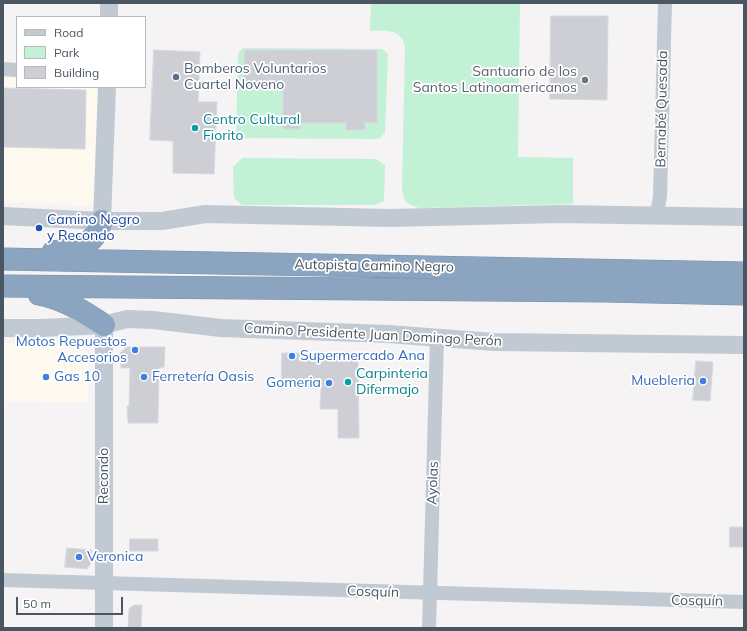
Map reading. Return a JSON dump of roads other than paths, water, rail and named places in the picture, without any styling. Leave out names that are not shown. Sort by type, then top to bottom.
[{"type":"highway","points":[[7,259],[77,248],[94,236],[102,220]]},
{"type":"highway","name":"Autopista Camino Negro","points":[[7,259],[744,274]]},
{"type":"highway","points":[[4,286],[50,296],[67,302],[104,325]]},
{"type":"highway","name":"Autopista Camino Negro","points":[[4,286],[598,291],[744,294]]},
{"type":"street","points":[[109,3],[109,16]]},
{"type":"street","name":"Bernabé Quesada","points":[[657,215],[660,196],[665,3]]},
{"type":"street","points":[[3,69],[16,70]]},
{"type":"street","points":[[102,220],[107,88]]},
{"type":"street","points":[[3,216],[162,221],[205,214],[391,218],[560,214],[744,217]]},
{"type":"street","name":"Camino Presidente Juan Domingo Perón","points":[[3,328],[104,325],[127,319],[221,328],[437,337],[494,342],[744,346]]},
{"type":"street","name":"Recondo","points":[[104,325],[104,628]]},
{"type":"street","name":"Ayolas","points":[[429,628],[437,337]]},
{"type":"street","name":"Cosquín","points":[[3,580],[430,594],[744,602]]},
{"type":"place","name":"Bomberos Voluntarios Cuartel Noveno","points":[[176,77]]},
{"type":"place","name":"Santuario de los Santos Latinoamericanos","points":[[585,80]]},
{"type":"place","name":"Centro Cultural Fiorito","points":[[195,128]]},
{"type":"place","name":"Camino Negro y Recondo","points":[[39,228]]},
{"type":"place","name":"Motos Repuestos Accesorios","points":[[135,350]]},
{"type":"place","name":"Supermercado Ana","points":[[292,356]]},
{"type":"place","name":"Gas 10","points":[[46,377]]},
{"type":"place","name":"Ferretería Oasis","points":[[144,377]]},
{"type":"place","name":"Muebleria","points":[[703,381]]},
{"type":"place","name":"Carpinteria Difermajo","points":[[348,382]]},
{"type":"place","name":"Gomeria","points":[[329,383]]},
{"type":"place","name":"Veronica","points":[[79,557]]}]
